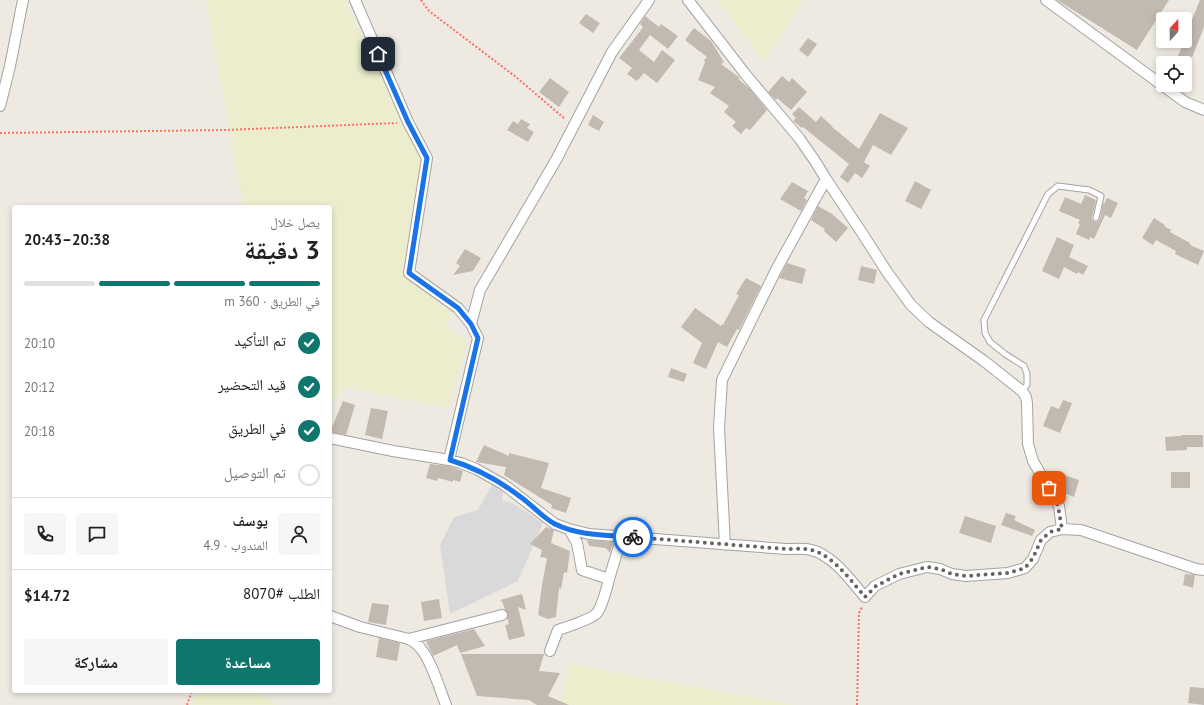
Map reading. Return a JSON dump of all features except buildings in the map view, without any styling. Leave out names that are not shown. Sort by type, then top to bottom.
[{"type":"street","points":[[0,106],[10,66],[23,0]]},
{"type":"street","points":[[355,0],[408,122],[427,158],[409,273],[458,308],[471,324],[478,338],[450,460]]},
{"type":"street","points":[[471,324],[480,290],[556,160],[612,52],[649,0]]},
{"type":"street","points":[[688,0],[746,75],[799,138],[890,278],[911,305],[929,322],[984,361],[1022,391],[1026,397],[1027,403],[1029,450],[1033,461],[1058,506],[1062,529]]},
{"type":"street","points":[[1046,0],[1185,102],[1204,110]]},
{"type":"street","points":[[725,545],[719,428],[722,380],[776,270],[826,179]]},
{"type":"street","points":[[332,438],[393,451],[450,460],[476,469],[503,484],[555,524],[589,534],[725,545],[810,549],[816,551],[834,563],[865,597],[876,586],[899,574],[927,567],[966,576],[1008,573],[1025,568],[1033,558],[1041,540],[1050,532],[1062,529],[1081,530],[1196,569],[1204,570]]},
{"type":"street","points":[[569,529],[577,543],[582,570],[609,579]]},
{"type":"street","points":[[550,651],[558,630],[578,623],[596,614],[605,596],[622,536]]},
{"type":"street","points":[[409,639],[502,615]]},
{"type":"street","points":[[332,617],[360,627],[409,639],[415,642],[425,655],[446,705]]},
{"type":"lane","points":[[1022,391],[1027,385],[1027,374],[1024,366],[990,342],[985,333],[984,320],[1048,194],[1058,186],[1089,190],[1101,196],[1096,218]]},
{"type":"path","points":[[421,0],[429,11],[516,77],[573,126]]},
{"type":"path","points":[[0,133],[226,130],[408,122]]},
{"type":"path","points":[[857,705],[860,613],[865,597]]},
{"type":"path","points":[[187,705],[191,693]]},
{"type":"shaded area","points":[[492,485],[503,491],[502,500],[513,503],[543,523],[518,581],[450,614],[440,545],[454,517],[478,510]]},
{"type":"green space","points":[[206,0],[344,0],[424,158],[404,277],[451,311],[446,326],[467,342],[448,408],[345,387],[332,401],[332,205],[243,205]]},
{"type":"green space","points":[[717,0],[804,0],[764,61]]},
{"type":"green space","points":[[569,664],[794,705],[561,705]]},
{"type":"green space","points":[[197,693],[255,693],[273,701],[276,705],[192,705]]},
{"type":"way so far","points":[[633,537],[725,545],[810,549],[825,556],[834,563],[865,597],[876,586],[899,574],[927,567],[966,576],[1008,573],[1025,568],[1033,558],[1041,540],[1050,532],[1062,529],[1058,506],[1049,488]]},
{"type":"route","points":[[378,54],[408,122],[427,158],[409,273],[458,308],[471,324],[478,338],[450,460],[476,469],[503,484],[555,524],[589,534],[633,537]]}]
